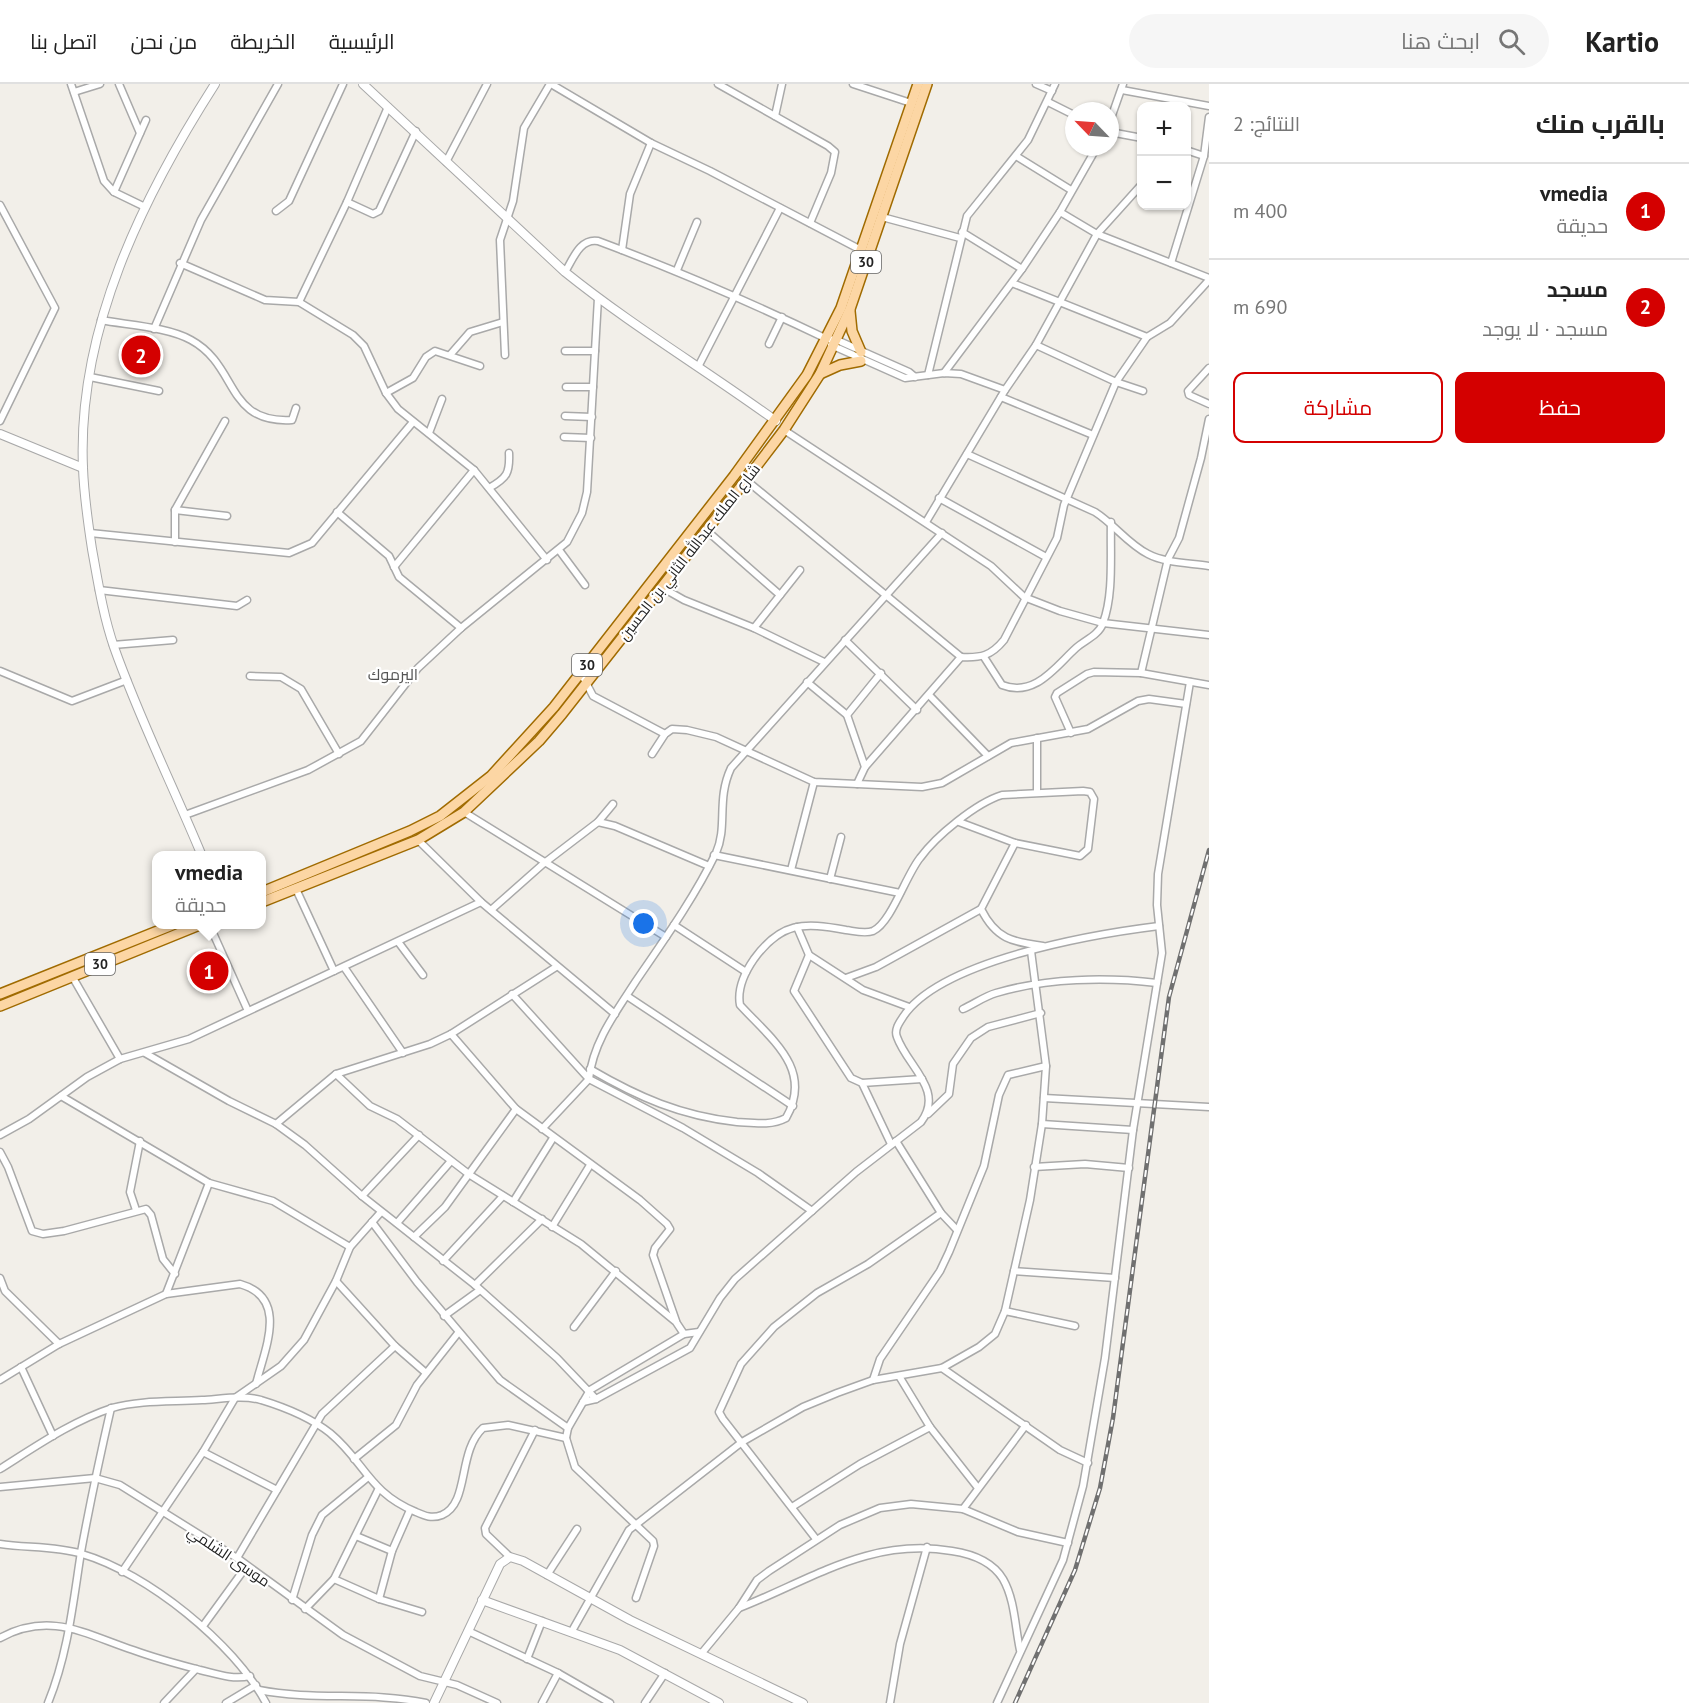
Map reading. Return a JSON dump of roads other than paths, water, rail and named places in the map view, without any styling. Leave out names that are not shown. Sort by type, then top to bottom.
[{"type":"main road","name":"شارع الملك عبدالله الثاني بن الحسين","points":[[266,900],[418,840],[464,812],[539,741],[587,683],[784,430],[820,374],[918,84]]},
{"type":"main road","name":"شارع الملك عبدالله الثاني بن الحسين","points":[[266,890],[410,831],[447,811],[504,763],[580,673],[776,421],[832,342],[850,309],[927,84]]},
{"type":"main road","points":[[820,374],[861,356],[852,331],[850,309]]},
{"type":"main road","name":"30","points":[[0,994],[161,929]]},
{"type":"main road","name":"30","points":[[0,1006],[71,975],[189,929]]},
{"type":"main road","points":[[134,939],[138,949]]},
{"type":"street","points":[[71,84],[99,170],[114,192],[145,207]]},
{"type":"street","points":[[74,92],[100,84]]},
{"type":"street","points":[[119,84],[140,134]]},
{"type":"street","points":[[200,851],[113,645],[99,590],[83,468],[90,377],[101,320],[145,207],[215,84]]},
{"type":"street","points":[[154,329],[180,263],[221,181],[278,84]]},
{"type":"street","points":[[276,211],[289,201],[343,84]]},
{"type":"street","points":[[363,84],[565,272],[598,298],[699,365],[776,421]]},
{"type":"street","points":[[446,162],[487,84]]},
{"type":"street","points":[[505,355],[499,252],[515,189],[521,135],[550,84],[651,143],[861,250]]},
{"type":"street","points":[[718,84],[835,152],[831,173],[810,224]]},
{"type":"street","points":[[775,116],[782,84]]},
{"type":"street","points":[[853,84],[911,103]]},
{"type":"street","points":[[928,375],[961,235],[976,202],[1016,156],[1048,102],[1054,87],[1036,84]]},
{"type":"street","points":[[1117,102],[1123,87],[1209,106]]},
{"type":"street","points":[[1048,102],[1065,110]]},
{"type":"street","points":[[299,302],[347,202],[388,107]]},
{"type":"street","points":[[1171,263],[1204,156],[1209,117]]},
{"type":"street","points":[[114,192],[146,120]]},
{"type":"street","points":[[347,202],[374,214],[379,211],[416,131]]},
{"type":"street","points":[[1119,134],[1137,137]]},
{"type":"street","points":[[622,250],[630,194],[651,143]]},
{"type":"street","points":[[1191,152],[1204,156]]},
{"type":"street","points":[[1016,156],[1071,190]]},
{"type":"street","points":[[944,373],[1022,269],[1092,156]]},
{"type":"street","points":[[926,522],[1005,390],[1036,345],[1097,234],[1137,190]]},
{"type":"street","points":[[0,205],[55,308],[0,421]]},
{"type":"street","points":[[699,365],[780,208]]},
{"type":"street","points":[[746,480],[961,657],[984,657],[993,652],[1004,640],[1058,533],[1067,498],[1116,382],[1147,337],[1170,323],[1209,279],[1097,234],[1059,212]]},
{"type":"street","points":[[882,217],[961,235],[1022,269]]},
{"type":"street","points":[[677,270],[697,222]]},
{"type":"street","points":[[565,272],[581,246],[594,240],[735,294],[861,356],[915,378],[944,373],[968,376],[1005,390]]},
{"type":"street","points":[[180,263],[265,300],[299,302],[332,321],[364,346],[386,393],[413,422],[474,471],[547,560]]},
{"type":"street","points":[[1012,283],[1147,337]]},
{"type":"street","points":[[185,815],[308,770],[361,741],[418,668],[461,628],[559,550],[573,533],[585,503],[591,438],[598,298]]},
{"type":"street","points":[[769,345],[782,317]]},
{"type":"street","points":[[101,320],[154,329],[189,339],[218,362],[245,407],[256,416],[292,420],[296,408]]},
{"type":"street","points":[[450,355],[470,332],[503,322]]},
{"type":"street","points":[[1036,345],[1116,382],[1143,391]]},
{"type":"street","points":[[386,393],[415,376],[431,352],[438,351],[480,366]]},
{"type":"street","points":[[565,351],[595,351]]},
{"type":"street","points":[[1209,368],[1188,391],[1189,395],[1209,404]]},
{"type":"street","points":[[90,377],[159,391]]},
{"type":"street","points":[[566,387],[593,387]]},
{"type":"street","points":[[1001,397],[1093,435]]},
{"type":"street","points":[[429,433],[442,399]]},
{"type":"street","points":[[565,416],[592,417]]},
{"type":"street","points":[[1141,673],[1168,559],[1179,538],[1209,419]]},
{"type":"street","points":[[175,542],[175,510],[225,421]]},
{"type":"street","points":[[90,533],[289,553],[312,543],[413,422]]},
{"type":"street","points":[[784,430],[991,566],[1024,597],[1060,611],[1103,623],[1209,635]]},
{"type":"street","points":[[0,434],[83,468]]},
{"type":"street","points":[[564,437],[591,438]]},
{"type":"street","points":[[489,488],[507,477],[510,470],[509,453]]},
{"type":"street","points":[[967,454],[1067,498],[1111,522],[1145,552],[1168,559],[1209,566]]},
{"type":"street","points":[[394,567],[474,471]]},
{"type":"street","points":[[939,498],[1046,557]]},
{"type":"street","points":[[175,510],[227,516]]},
{"type":"street","points":[[337,512],[389,556],[399,577],[461,628]]},
{"type":"street","points":[[984,657],[1002,685],[1029,685],[1050,675],[1103,623],[1108,595],[1111,522]]},
{"type":"street","points":[[705,530],[780,595]]},
{"type":"street","points":[[542,1129],[589,1079],[594,1052],[615,1014],[674,925],[709,866],[721,835],[724,784],[731,768],[942,533]]},
{"type":"street","points":[[559,550],[585,585]]},
{"type":"street","points":[[754,628],[800,570]]},
{"type":"street","points":[[661,587],[684,600],[754,628],[824,662]]},
{"type":"street","points":[[99,590],[237,606],[247,600]]},
{"type":"street","points":[[113,645],[173,640]]},
{"type":"street","points":[[845,640],[916,710]]},
{"type":"street","points":[[857,784],[865,767],[961,657]]},
{"type":"street","points":[[0,671],[72,701],[127,680]]},
{"type":"street","points":[[580,673],[596,698],[665,734]]},
{"type":"street","points":[[847,715],[881,673]]},
{"type":"street","points":[[1071,733],[1056,699],[1057,693],[1087,674],[1141,673],[1209,685]]},
{"type":"street","points":[[250,676],[281,677],[301,689],[339,754]]},
{"type":"street","points":[[807,682],[847,715],[865,767]]},
{"type":"street","points":[[997,1703],[1068,1543],[1088,1463],[1115,1278],[1133,1130],[1162,953],[1157,905],[1158,873],[1190,682]]},
{"type":"street","points":[[929,695],[988,756]]},
{"type":"street","points":[[652,753],[665,734],[672,729],[696,732],[814,782],[932,786],[942,783],[1011,743],[1071,733],[1098,725],[1138,701],[1149,699],[1185,704]]},
{"type":"street","points":[[1036,792],[1037,738]]},
{"type":"street","points":[[791,870],[814,782]]},
{"type":"street","points":[[590,1069],[622,1086],[691,1116],[768,1124],[786,1118],[793,1106],[795,1082],[793,1065],[740,1005],[739,990],[746,972],[763,946],[786,928],[814,925],[854,931],[875,930],[900,893],[919,858],[959,822],[991,798],[1036,792],[1089,792],[1095,807],[1088,849],[1080,856],[1015,843],[959,822]]},
{"type":"street","points":[[491,910],[543,864],[598,822],[614,804]]},
{"type":"street","points":[[464,812],[543,864],[666,937]]},
{"type":"street","points":[[598,822],[615,826],[709,866]]},
{"type":"street","points":[[830,879],[841,837]]},
{"type":"street","points":[[418,840],[481,902],[615,1014]]},
{"type":"street","points":[[846,978],[876,967],[981,909],[1015,843]]},
{"type":"street","points":[[714,855],[900,893]]},
{"type":"street","points":[[296,889],[334,971]]},
{"type":"street","points":[[0,1135],[29,1119],[87,1077],[120,1059],[189,1039],[399,943],[481,902]]},
{"type":"street","points":[[981,909],[990,927],[1007,939],[1044,946]]},
{"type":"street","points":[[674,925],[746,972]]},
{"type":"street","points":[[926,1116],[930,1097],[896,1036],[896,1027],[909,1007],[959,974],[1044,946],[1159,926]]},
{"type":"street","points":[[797,927],[809,955],[863,990],[909,1007]]},
{"type":"street","points":[[211,929],[248,1011]]},
{"type":"street","points":[[399,943],[423,975]]},
{"type":"street","points":[[572,1631],[617,1547],[635,1524],[742,1442],[803,1407],[873,1380],[942,1368],[995,1334],[1005,1311],[1014,1271],[1042,1124],[1046,1066],[1041,1012],[1031,951]]},
{"type":"street","points":[[809,955],[794,991],[851,1078],[861,1083],[922,1079]]},
{"type":"street","points":[[276,1124],[336,1074],[403,1053],[451,1034],[556,967]]},
{"type":"street","points":[[344,968],[403,1053]]},
{"type":"street","points":[[71,975],[120,1059]]},
{"type":"street","points":[[963,1009],[995,993],[1037,984],[1120,979],[1157,983]]},
{"type":"street","points":[[512,994],[589,1079],[683,1128],[758,1173],[812,1211]]},
{"type":"street","points":[[627,996],[793,1106]]},
{"type":"street","points":[[583,1402],[596,1399],[690,1348],[720,1298],[735,1280],[949,1094],[953,1064],[971,1038],[988,1027],[1041,1012]]},
{"type":"street","points":[[451,1034],[516,1109],[639,1200],[670,1229],[655,1248],[654,1262],[676,1322],[684,1334]]},
{"type":"street","points":[[146,1053],[229,1101],[276,1124],[305,1145],[381,1212],[478,1287],[590,1390],[596,1399]]},
{"type":"street","points":[[873,1380],[887,1347],[940,1271],[984,1166],[999,1095],[1008,1075],[1046,1066]]},
{"type":"street","points":[[336,1074],[370,1106],[397,1119],[470,1175],[542,1220],[616,1271],[676,1322]]},
{"type":"street","points":[[861,1083],[894,1142],[941,1213],[957,1230]]},
{"type":"street","points":[[61,1096],[209,1183],[273,1201],[350,1247]]},
{"type":"street","points":[[1044,1098],[1209,1107]]},
{"type":"street","points":[[414,1237],[445,1207],[516,1109]]},
{"type":"street","points":[[1042,1124],[1133,1130]]},
{"type":"street","points":[[362,1196],[419,1135]]},
{"type":"street","points":[[513,1202],[553,1138]]},
{"type":"street","points":[[136,1210],[130,1192],[140,1141]]},
{"type":"street","points":[[0,1152],[8,1167],[29,1227],[36,1233],[93,1225],[144,1208],[150,1212],[160,1251],[176,1274]]},
{"type":"street","points":[[397,1223],[451,1161]]},
{"type":"street","points":[[1034,1167],[1085,1164],[1129,1168]]},
{"type":"street","points":[[552,1227],[590,1165]]},
{"type":"street","points":[[166,1294],[176,1274],[209,1183]]},
{"type":"street","points":[[443,1260],[503,1196]]},
{"type":"street","points":[[122,1572],[161,1511],[203,1452],[235,1398],[281,1366],[304,1340],[336,1281],[350,1247],[381,1212]]},
{"type":"street","points":[[816,1539],[718,1412],[741,1364],[774,1327],[801,1304],[868,1264],[941,1213]]},
{"type":"street","points":[[444,1316],[478,1287],[542,1220]]},
{"type":"street","points":[[372,1222],[444,1316],[507,1387],[568,1428]]},
{"type":"street","points":[[574,1327],[616,1271]]},
{"type":"street","points":[[1014,1271],[1115,1278]]},
{"type":"street","points":[[0,1278],[2,1289],[59,1344]]},
{"type":"street","points":[[336,1281],[395,1346],[426,1373]]},
{"type":"street","points":[[0,1380],[59,1344],[166,1294],[240,1284],[251,1287],[266,1300],[270,1330],[256,1384]]},
{"type":"street","points":[[1005,1311],[1075,1326]]},
{"type":"street","points":[[636,1598],[654,1546],[652,1539],[575,1467],[566,1438],[568,1428],[590,1390],[684,1334],[699,1332]]},
{"type":"street","points":[[354,1459],[392,1430],[426,1373],[458,1333]]},
{"type":"street","points":[[237,1558],[316,1423],[331,1405],[395,1346]]},
{"type":"street","points":[[21,1366],[53,1436]]},
{"type":"street","points":[[942,1368],[1060,1450],[1088,1463]]},
{"type":"street","points":[[899,1376],[930,1427],[978,1488]]},
{"type":"street","points":[[0,1469],[53,1436],[111,1408],[137,1404],[235,1398],[259,1400],[316,1423],[331,1434],[378,1490],[410,1510],[434,1517],[448,1512],[458,1497],[468,1449],[483,1428],[508,1425],[566,1438]]},
{"type":"street","points":[[48,1703],[56,1683],[70,1627],[94,1478],[111,1408]]},
{"type":"street","points":[[963,1509],[1026,1425]]},
{"type":"street","points":[[792,1507],[860,1464],[930,1427]]},
{"type":"street","points":[[535,1430],[485,1528],[486,1534],[510,1557],[523,1561],[589,1599],[800,1702]]},
{"type":"street","points":[[203,1452],[277,1490]]},
{"type":"street","name":"موسى الشلمي","points":[[0,1486],[94,1478],[120,1485],[237,1558],[246,1567],[343,1635],[420,1676],[473,1691],[497,1703]]},
{"type":"street","points":[[292,1600],[310,1542],[322,1515],[367,1478]]},
{"type":"street","points":[[305,1609],[334,1579],[378,1490]]},
{"type":"street","points":[[701,1654],[739,1608],[757,1580],[816,1539],[864,1513],[896,1504],[963,1509],[1023,1534],[1068,1543]]},
{"type":"street","points":[[379,1599],[392,1551],[410,1510]]},
{"type":"street","points":[[548,1575],[577,1529]]},
{"type":"street","points":[[356,1536],[392,1551]]},
{"type":"street","points":[[0,1544],[81,1553],[122,1572],[203,1626],[250,1676],[266,1703]]},
{"type":"street","points":[[739,1608],[846,1560],[900,1549],[927,1547],[974,1556],[986,1561],[1000,1575],[1010,1598],[1020,1650]]},
{"type":"street","points":[[890,1703],[900,1644],[927,1547]]},
{"type":"street","points":[[434,1703],[446,1683],[500,1564],[510,1557]]},
{"type":"street","points":[[203,1626],[246,1567]]},
{"type":"street","points":[[334,1579],[379,1599],[422,1612]]},
{"type":"street","points":[[482,1600],[620,1650],[719,1703]]},
{"type":"street","points":[[527,1659],[542,1621]]},
{"type":"street","points":[[0,1638],[32,1626],[70,1627],[133,1650],[196,1669],[235,1678],[250,1676]]},
{"type":"street","points":[[468,1631],[558,1673],[610,1703]]},
{"type":"street","points":[[164,1703],[196,1669]]},
{"type":"street","points":[[542,1703],[558,1673]]},
{"type":"street","points":[[645,1703],[665,1673]]},
{"type":"street","points":[[226,1703],[258,1688],[292,1696],[375,1696],[426,1703]]},
{"type":"railway","points":[[1015,1703],[1075,1570],[1100,1488],[1113,1418],[1169,997],[1209,850]]},
{"type":"place","name":"مسجد","points":[[141,355]]},
{"type":"place","name":"vmedia","points":[[209,971]]},
{"type":"district","name":"اليرموك","points":[[393,674]]}]
